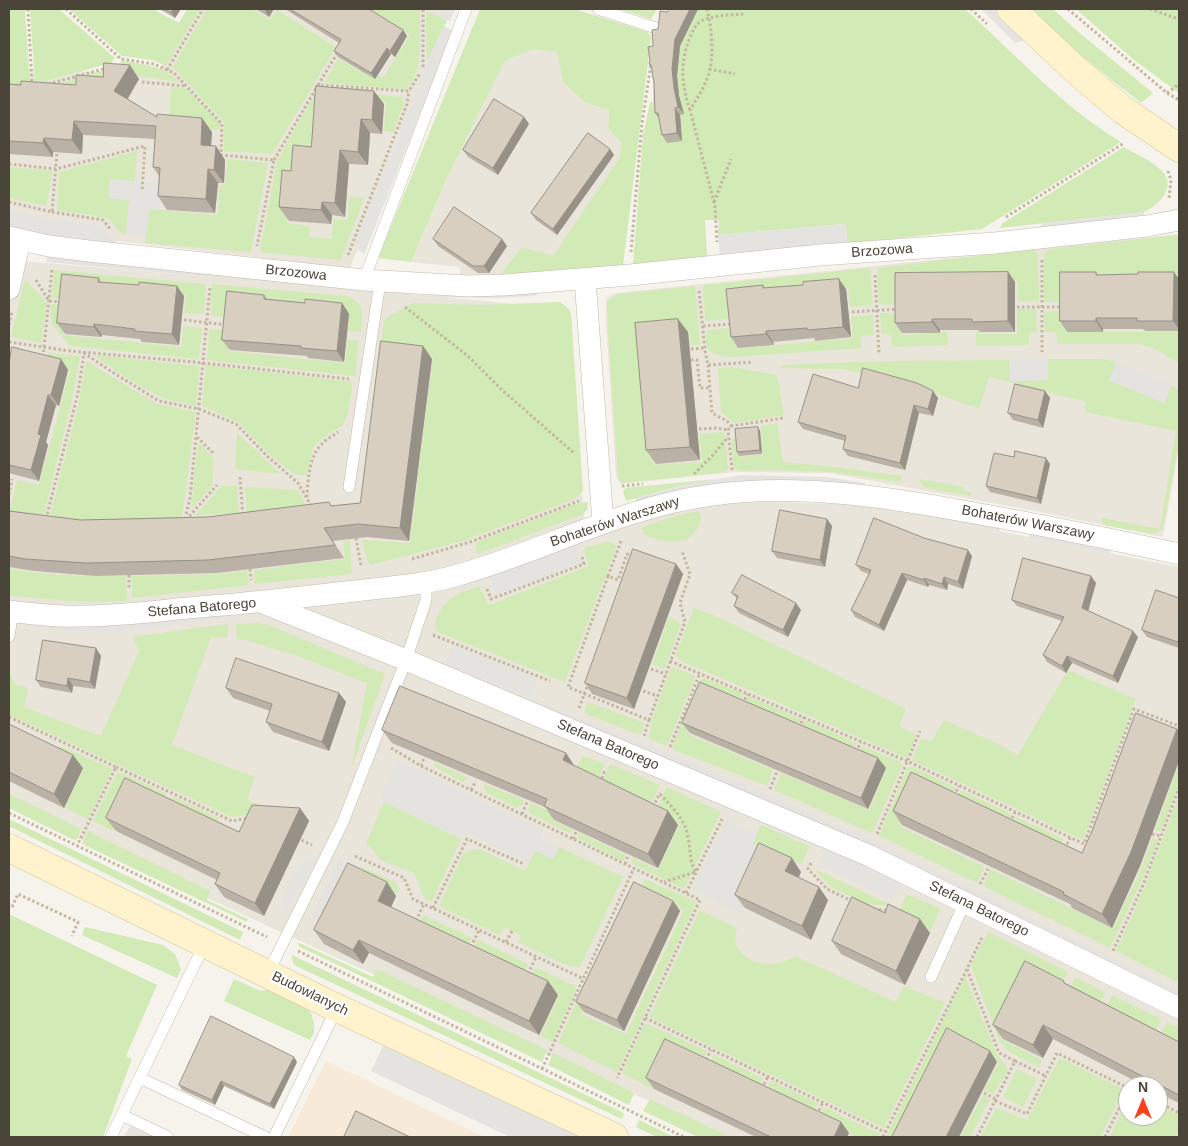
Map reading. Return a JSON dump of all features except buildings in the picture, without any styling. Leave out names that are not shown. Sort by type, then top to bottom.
[{"type":"street","points":[[1011,9],[1078,72],[1123,110],[1179,148]]},
{"type":"street","name":"Brzozowa","points":[[14,238],[89,251],[468,286],[585,279],[820,255],[995,243],[1147,226],[1179,220]]},
{"type":"street","points":[[9,289],[14,238]]},
{"type":"street","points":[[585,279],[609,531]]},
{"type":"street","name":"Bohaterów Warszawy","points":[[262,602],[426,583],[609,531],[682,500],[751,491],[822,492],[901,499],[1016,520],[1179,554]]},
{"type":"street","name":"Stefana Batorego","points":[[11,611],[77,617],[262,602],[406,660],[870,856],[972,895],[1179,1008]]},
{"type":"street","name":"Budowlanych","points":[[9,848],[337,1008],[614,1137]]},
{"type":"lane","points":[[349,487],[370,276],[466,9]]},
{"type":"lane","points":[[598,9],[656,28]]},
{"type":"lane","points":[[268,973],[343,822],[406,660],[426,600],[426,583]]},
{"type":"lane","points":[[9,636],[11,611]]},
{"type":"lane","points":[[931,977],[972,895]]},
{"type":"lane","points":[[111,1137],[205,943]]},
{"type":"lane","points":[[274,1137],[337,1008]]},
{"type":"lane","points":[[140,1078],[265,1137]]},
{"type":"lane","points":[[122,1115],[168,1137]]},
{"type":"path","points":[[28,9],[33,88]]},
{"type":"path","points":[[66,9],[121,59],[154,64],[174,73],[222,124],[221,155],[274,160]]},
{"type":"path","points":[[167,70],[203,9]]},
{"type":"path","points":[[370,276],[345,263],[407,104],[409,91],[423,68],[423,9]]},
{"type":"path","points":[[690,110],[708,77],[711,50],[707,9]]},
{"type":"path","points":[[1068,9],[1167,93],[1179,100]]},
{"type":"path","points":[[1150,9],[1179,19]]},
{"type":"path","points":[[718,265],[714,202],[682,82],[682,65],[686,46],[694,28],[701,21],[709,18],[744,14]]},
{"type":"path","points":[[630,275],[642,123],[656,28]]},
{"type":"path","points":[[256,248],[274,160],[338,50]]},
{"type":"path","points":[[117,62],[121,59]]},
{"type":"path","points":[[42,86],[113,66]]},
{"type":"path","points":[[709,69],[735,74]]},
{"type":"path","points":[[142,82],[186,86]]},
{"type":"path","points":[[1167,93],[1179,84]]},
{"type":"path","points":[[318,85],[409,91]]},
{"type":"path","points":[[1001,221],[1126,141]]},
{"type":"path","points":[[9,164],[56,169],[145,146],[142,191]]},
{"type":"path","points":[[9,202],[52,212],[57,153]]},
{"type":"path","points":[[714,202],[731,159]]},
{"type":"path","points":[[42,361],[45,348],[52,266]]},
{"type":"path","points":[[874,272],[879,355]]},
{"type":"path","points":[[35,279],[49,301]]},
{"type":"path","points":[[1042,279],[1042,352]]},
{"type":"path","points":[[185,521],[190,498],[210,282]]},
{"type":"path","points":[[698,282],[712,413],[727,421],[731,426]]},
{"type":"path","points":[[49,301],[65,302]]},
{"type":"path","points":[[399,302],[468,356],[502,390],[576,455]]},
{"type":"path","points":[[1017,306],[1065,307]]},
{"type":"path","points":[[852,312],[899,309]]},
{"type":"path","points":[[184,320],[230,325]]},
{"type":"path","points":[[703,326],[732,324]]},
{"type":"path","points":[[9,342],[84,353],[356,379]]},
{"type":"path","points":[[691,349],[705,348]]},
{"type":"path","points":[[84,353],[159,400],[199,409],[236,424],[267,456],[298,483],[314,511],[307,511]]},
{"type":"path","points":[[46,520],[78,393],[84,353]]},
{"type":"path","points":[[691,360],[697,360],[700,388],[710,388]]},
{"type":"path","points":[[708,364],[753,362]]},
{"type":"path","points":[[732,473],[728,436],[728,430],[731,426],[784,418]]},
{"type":"path","points":[[307,498],[309,474],[315,453],[322,444],[345,428]]},
{"type":"path","points":[[699,428],[728,430]]},
{"type":"path","points":[[196,436],[214,454]]},
{"type":"path","points":[[690,478],[714,454],[728,436]]},
{"type":"path","points":[[240,477],[241,518],[252,516]]},
{"type":"path","points":[[9,495],[12,478]]},
{"type":"path","points":[[185,521],[217,485]]},
{"type":"path","points":[[410,560],[470,542],[580,500]]},
{"type":"path","points":[[37,519],[55,520]]},
{"type":"path","points":[[180,521],[193,520]]},
{"type":"path","points":[[609,531],[621,541],[568,687],[649,720]]},
{"type":"path","points":[[356,538],[362,574]]},
{"type":"path","points":[[484,581],[491,599],[584,564],[580,549]]},
{"type":"path","points":[[643,740],[685,622],[680,604],[690,574],[682,550]]},
{"type":"path","points":[[608,576],[618,580],[627,554],[634,557],[631,566]]},
{"type":"path","points":[[429,634],[550,681]]},
{"type":"path","points":[[670,661],[907,761],[1084,844],[1134,709],[1179,726]]},
{"type":"path","points":[[651,669],[666,674]]},
{"type":"path","points":[[669,750],[700,673]]},
{"type":"path","points":[[577,714],[591,676]]},
{"type":"path","points":[[643,691],[658,696]]},
{"type":"path","points":[[741,706],[748,694]]},
{"type":"path","points":[[9,717],[232,821],[252,818]]},
{"type":"path","points":[[798,730],[804,717]]},
{"type":"path","points":[[875,838],[920,731]]},
{"type":"path","points":[[55,746],[58,740]]},
{"type":"path","points":[[855,754],[861,742]]},
{"type":"path","points":[[394,751],[421,766],[700,900],[617,1078]]},
{"type":"path","points":[[1118,754],[1124,756]]},
{"type":"path","points":[[421,766],[424,758]]},
{"type":"path","points":[[77,846],[116,767]]},
{"type":"path","points":[[599,784],[606,768]]},
{"type":"path","points":[[769,791],[777,771]]},
{"type":"path","points":[[471,790],[476,780]]},
{"type":"path","points":[[1106,784],[1113,786]]},
{"type":"path","points":[[953,798],[959,786]]},
{"type":"path","points":[[652,809],[662,788]]},
{"type":"path","points":[[1111,953],[1143,885],[1179,788]]},
{"type":"path","points":[[168,798],[170,792]]},
{"type":"path","points":[[660,793],[676,811],[686,827],[691,864],[696,872]]},
{"type":"path","points":[[522,814],[527,802]]},
{"type":"path","points":[[686,893],[727,809]]},
{"type":"path","points":[[1009,825],[1015,812]]},
{"type":"path","points":[[9,813],[684,1137]]},
{"type":"path","points":[[1095,814],[1102,816]]},
{"type":"path","points":[[221,822],[223,817]]},
{"type":"path","points":[[573,839],[576,832]]},
{"type":"path","points":[[1152,834],[1161,836]]},
{"type":"path","points":[[291,835],[314,846]]},
{"type":"path","points":[[1064,851],[1070,838]]},
{"type":"path","points":[[433,908],[467,839],[524,864]]},
{"type":"path","points":[[355,856],[404,878],[413,899],[584,979]]},
{"type":"path","points":[[625,864],[628,856]]},
{"type":"path","points":[[811,863],[808,869],[827,889],[857,904]]},
{"type":"path","points":[[542,1069],[634,868]]},
{"type":"path","points":[[972,895],[988,869]]},
{"type":"path","points":[[663,882],[696,872]]},
{"type":"path","points":[[12,907],[18,894],[78,922],[72,936]]},
{"type":"path","points":[[414,924],[424,904]]},
{"type":"path","points":[[865,908],[892,911],[895,905]]},
{"type":"path","points":[[470,950],[479,930]]},
{"type":"path","points":[[506,942],[512,930]]},
{"type":"path","points":[[883,1137],[982,935]]},
{"type":"path","points":[[526,978],[536,957]]},
{"type":"path","points":[[967,969],[999,1053],[1046,1076]]},
{"type":"path","points":[[645,1018],[885,1132]]},
{"type":"path","points":[[705,1062],[711,1050]]},
{"type":"path","points":[[984,1093],[1027,1114],[1057,1053],[1118,1084]]},
{"type":"path","points":[[976,1137],[1015,1061]]},
{"type":"path","points":[[762,1089],[768,1076]]},
{"type":"path","points":[[817,1116],[823,1102]]},
{"type":"path","points":[[1105,1137],[1118,1110]]},
{"type":"shaded area","points":[[197,9],[443,9],[435,31],[416,103],[350,268],[39,232],[9,225],[9,68],[156,75]]},
{"type":"shaded area","points":[[427,9],[455,9],[450,21],[426,11]]},
{"type":"shaded area","points":[[981,9],[994,9],[1026,40],[1015,43]]},
{"type":"shaded area","points":[[444,26],[453,31],[364,255],[355,246],[427,62]]},
{"type":"shaded area","points":[[533,49],[557,52],[586,103],[609,110],[608,128],[621,143],[620,157],[553,257],[522,247],[498,277],[460,277],[460,267],[411,262],[446,180],[505,61]]},
{"type":"shaded area","points":[[111,179],[163,184],[160,210],[149,209],[146,236],[126,234],[129,200],[108,198]]},
{"type":"shaded area","points":[[9,210],[34,216],[101,226],[121,247],[9,230]]},
{"type":"shaded area","points":[[1144,212],[1145,220],[1036,232],[1043,223]]},
{"type":"shaded area","points":[[846,224],[847,244],[720,255],[718,235]]},
{"type":"shaded area","points":[[1179,234],[1179,448],[1163,537],[829,473],[736,472],[620,484],[616,476],[606,298],[617,293]]},
{"type":"shaded area","points":[[48,252],[337,281],[337,288],[46,262]]},
{"type":"shaded area","points":[[9,260],[363,289],[564,309],[586,536],[719,500],[869,505],[1179,567],[1179,1137],[727,1137],[9,807]]},
{"type":"shaded area","points":[[547,288],[534,296],[493,298],[432,297],[421,289]]},
{"type":"shaded area","points":[[1048,359],[1048,380],[1010,381],[1009,360]]},
{"type":"shaded area","points":[[1117,362],[1172,385],[1165,403],[1109,380]]},
{"type":"shaded area","points":[[742,475],[827,477],[865,483],[865,491],[637,505],[635,498],[692,483]]},
{"type":"shaded area","points":[[888,509],[1000,524],[999,531]]},
{"type":"shaded area","points":[[1030,529],[1111,545],[1109,553],[1029,538]]},
{"type":"shaded area","points":[[573,543],[581,563],[496,595],[489,575]]},
{"type":"shaded area","points":[[227,608],[228,617],[123,631],[50,630],[51,622]]},
{"type":"shaded area","points":[[453,645],[539,680],[531,698],[445,664]]},
{"type":"shaded area","points":[[544,704],[732,779],[870,839],[1179,991],[1179,1000],[541,712]]},
{"type":"shaded area","points":[[397,759],[543,830],[540,838],[559,847],[553,859],[535,851],[529,862],[464,832],[461,839],[380,800]]},
{"type":"shaded area","points":[[726,821],[757,834],[753,844],[768,851],[739,914],[692,890]]},
{"type":"shaded area","points":[[827,846],[901,881],[892,900],[819,865]]},
{"type":"shaded area","points":[[318,856],[287,911],[282,898],[302,861]]},
{"type":"shaded area","points":[[339,857],[346,864],[321,919],[309,921]]},
{"type":"shaded area","points":[[386,1040],[590,1137],[510,1137],[371,1071]]},
{"type":"shaded area","points":[[326,1061],[485,1137],[288,1137]]},
{"type":"shaded area","points":[[130,1126],[153,1137],[124,1137]]},
{"type":"green space","points":[[9,9],[25,9],[30,90],[9,88]]},
{"type":"green space","points":[[30,9],[59,9],[115,58],[111,63],[35,84]]},
{"type":"green space","points":[[69,9],[153,9],[179,23],[187,9],[200,9],[166,66],[153,60],[122,56]]},
{"type":"green space","points":[[207,9],[251,9],[271,20],[277,10],[336,47],[272,154],[224,151],[224,122],[172,68]]},
{"type":"green space","points":[[371,9],[420,9],[420,52],[416,74],[411,82],[405,89],[324,83],[338,59],[358,70],[362,66],[383,78],[410,35]]},
{"type":"green space","points":[[480,9],[574,9],[648,32],[651,38],[623,265],[498,277],[522,247],[553,256],[620,157],[621,143],[608,128],[609,110],[586,103],[563,82],[557,52],[533,49],[505,61],[446,180],[411,262],[378,258]]},
{"type":"green space","points":[[620,9],[657,9],[651,19]]},
{"type":"green space","points":[[674,9],[965,9],[1040,80],[1100,129],[1121,142],[982,229],[847,244],[846,224],[718,235],[719,220],[705,220],[707,257],[633,265],[643,135],[650,102],[653,102],[654,69]]},
{"type":"green space","points":[[1030,9],[1053,9],[1153,93],[1141,103],[1079,54]]},
{"type":"green space","points":[[1076,9],[1179,9],[1179,93],[1134,60]]},
{"type":"green space","points":[[426,11],[447,20],[427,62]]},
{"type":"green space","points":[[122,61],[160,69],[180,82],[139,76],[112,75],[111,88],[36,90],[115,67]]},
{"type":"green space","points":[[171,87],[186,88],[220,123],[219,130],[169,126]]},
{"type":"green space","points":[[318,89],[402,97],[404,103],[393,132],[384,131],[386,102],[323,97],[318,157],[291,181],[287,223],[310,226],[309,237],[332,239],[333,219],[348,220],[349,197],[364,198],[341,260],[260,252],[277,161]]},
{"type":"green space","points":[[1124,147],[1153,164],[1166,176],[1167,188],[1160,200],[1150,209],[1144,212],[1000,228],[1003,223]]},
{"type":"green space","points":[[137,151],[135,182],[110,180],[109,198],[129,200],[126,234],[120,232],[108,218],[57,210],[59,172]]},
{"type":"green space","points":[[228,159],[268,163],[251,252],[145,243],[149,209],[218,215],[219,185],[225,185]]},
{"type":"green space","points":[[9,167],[53,171],[46,206],[9,198]]},
{"type":"green space","points":[[1179,235],[1179,281],[1066,302],[1044,302],[1044,254],[1050,249]]},
{"type":"green space","points":[[1034,249],[1038,255],[1039,301],[1018,302],[1018,281],[899,282],[899,304],[882,305],[879,303],[877,268]]},
{"type":"green space","points":[[870,268],[873,305],[850,307],[848,288],[732,298],[733,318],[707,321],[705,319],[704,285]]},
{"type":"green space","points":[[54,270],[206,284],[204,314],[184,313],[186,295],[67,283],[66,299],[52,298]]},
{"type":"green space","points":[[25,279],[47,303],[41,343],[11,337]]},
{"type":"green space","points":[[212,284],[346,296],[357,302],[362,310],[361,332],[348,331],[350,313],[234,301],[232,318],[211,316]]},
{"type":"green space","points":[[695,286],[700,345],[691,345],[689,331],[642,335],[654,465],[702,462],[699,434],[722,432],[725,435],[728,470],[622,483],[618,477],[607,301],[618,294]]},
{"type":"green space","points":[[560,302],[571,313],[583,491],[572,500],[465,540],[371,565],[368,562],[362,540],[410,543],[433,357],[389,351],[376,379],[384,322],[388,317],[413,303],[482,305]]},
{"type":"green space","points":[[51,304],[65,305],[63,335],[182,347],[183,326],[202,328],[199,359],[70,346],[51,323]]},
{"type":"green space","points":[[1017,309],[1036,309],[1037,332],[1029,333],[1029,345],[976,346],[976,331],[979,331],[979,334],[1017,334]]},
{"type":"green space","points":[[1065,311],[1065,332],[1179,332],[1179,363],[1153,348],[1139,344],[1057,344],[1056,332],[1045,332],[1044,312]]},
{"type":"green space","points":[[880,313],[900,313],[901,335],[947,332],[948,345],[892,347],[891,335],[881,333]]},
{"type":"green space","points":[[873,315],[874,335],[861,336],[862,348],[733,357],[715,354],[711,352],[706,344],[708,330],[735,327],[737,349],[853,338],[851,317]]},
{"type":"green space","points":[[212,329],[230,331],[228,351],[345,363],[348,339],[359,341],[355,376],[207,360],[209,331]]},
{"type":"green space","points":[[48,353],[80,356],[73,395],[44,515],[10,511],[17,480],[39,485],[70,370],[46,362]]},
{"type":"green space","points":[[93,355],[199,366],[196,406],[162,398],[131,381]]},
{"type":"green space","points":[[1048,359],[1103,359],[1117,362],[1109,380],[1164,403],[1172,385],[1179,391],[1179,442],[1163,528],[1154,534],[1104,525],[1102,518],[1160,529],[1176,431],[1085,412],[1086,402],[989,377],[979,409],[926,390],[843,369],[780,368],[782,365],[888,361],[1009,360],[1010,381],[1048,380]]},
{"type":"green space","points":[[86,361],[157,404],[196,412],[182,517],[96,521],[50,516],[79,402]]},
{"type":"green space","points":[[206,365],[353,382],[347,416],[343,425],[329,433],[314,446],[306,476],[294,474],[270,455],[238,422],[202,406]]},
{"type":"green space","points":[[732,367],[777,375],[784,415],[733,423],[730,418],[721,413],[718,368]]},
{"type":"green space","points":[[777,423],[783,462],[902,476],[899,482],[831,472],[740,471],[734,468],[731,439],[737,438],[739,457],[763,455],[761,426]]},
{"type":"green space","points":[[237,433],[281,474],[235,469]]},
{"type":"green space","points":[[198,442],[214,459],[212,486],[191,509]]},
{"type":"green space","points":[[715,479],[675,487],[626,501],[623,492],[625,488]]},
{"type":"green space","points":[[919,479],[964,487],[964,491],[972,492],[970,496],[923,487]]},
{"type":"green space","points":[[222,486],[237,486],[239,513],[195,516]]},
{"type":"green space","points":[[245,487],[298,490],[306,506],[247,513]]},
{"type":"green space","points":[[588,502],[587,510],[581,515],[478,554],[476,546],[478,541],[579,503]]},
{"type":"green space","points":[[699,511],[701,517],[694,534],[681,541],[658,540],[644,534],[642,527]]},
{"type":"green space","points":[[343,541],[350,541],[352,572],[350,574],[255,584],[254,570],[345,559]]},
{"type":"green space","points":[[607,542],[614,543],[616,547],[565,682],[438,632],[435,627],[440,610],[456,595],[479,586],[489,605],[589,566],[584,551],[585,547]]},
{"type":"green space","points":[[9,569],[67,575],[126,576],[127,597],[125,601],[95,602],[9,595]]},
{"type":"green space","points":[[247,571],[249,585],[132,598],[132,576],[218,574]]},
{"type":"green space","points":[[694,608],[718,617],[906,709],[899,726],[916,735],[907,758],[677,659],[676,654]]},
{"type":"green space","points":[[669,617],[679,622],[680,626],[663,669],[652,664]]},
{"type":"green space","points":[[259,623],[269,625],[385,674],[351,770],[367,683],[291,654],[237,639],[236,624]]},
{"type":"green space","points":[[228,624],[227,638],[211,637],[172,745],[255,777],[247,800],[306,822],[253,814],[232,817],[9,715],[9,673],[17,686],[24,686],[28,690],[24,707],[101,736],[139,651],[132,637]]},
{"type":"green space","points":[[673,667],[693,675],[695,678],[667,746],[649,737],[652,720],[670,670]]},
{"type":"green space","points":[[1068,670],[1136,699],[1083,840],[912,760],[921,739],[932,741],[944,720],[1018,755]]},
{"type":"green space","points":[[704,678],[744,694],[739,705],[706,691],[688,734],[773,770],[767,786],[672,749],[696,688],[700,680]]},
{"type":"green space","points":[[748,696],[801,719],[796,729],[744,706]]},
{"type":"green space","points":[[588,702],[645,723],[640,735],[584,713]]},
{"type":"green space","points":[[805,720],[857,743],[853,753],[800,731]]},
{"type":"green space","points":[[60,746],[111,768],[112,771],[88,819],[65,808],[84,767],[56,753]]},
{"type":"green space","points":[[862,746],[901,762],[902,766],[872,833],[774,790],[781,773],[869,810],[887,768],[858,756]]},
{"type":"green space","points":[[582,756],[605,764],[596,783],[575,773]]},
{"type":"green space","points":[[433,762],[469,778],[463,782],[435,767]]},
{"type":"green space","points":[[610,764],[660,785],[649,808],[601,785]]},
{"type":"green space","points":[[1179,764],[1179,784],[1161,832],[1155,830]]},
{"type":"green space","points":[[911,766],[955,787],[950,797],[919,782],[899,826],[985,867],[977,883],[879,836],[908,767]]},
{"type":"green space","points":[[117,773],[124,774],[167,794],[163,803],[134,789],[113,831],[93,821]]},
{"type":"green space","points":[[484,784],[524,800],[522,805],[516,808],[486,792]]},
{"type":"green space","points":[[667,787],[721,812],[684,889],[631,863],[633,858],[658,870],[680,824],[655,812]]},
{"type":"green space","points":[[961,790],[1011,814],[1007,824],[956,800]]},
{"type":"green space","points":[[9,794],[81,829],[76,841],[9,808]]},
{"type":"green space","points":[[1179,795],[1179,983],[1116,951],[1144,889]]},
{"type":"green space","points":[[172,796],[219,818],[214,827],[168,804]]},
{"type":"green space","points":[[384,802],[461,839],[432,901],[425,899],[414,873],[379,859],[375,852],[366,844]]},
{"type":"green space","points":[[530,803],[554,813],[552,820],[573,830],[571,834],[531,814],[528,809]]},
{"type":"green space","points":[[1016,817],[1064,839],[1059,849],[1011,826]]},
{"type":"green space","points":[[9,819],[243,932],[240,940],[9,826]]},
{"type":"green space","points":[[761,825],[809,846],[802,864],[752,844]]},
{"type":"green space","points":[[88,831],[210,891],[207,900],[248,919],[247,922],[82,844]]},
{"type":"green space","points":[[579,833],[626,855],[623,861],[577,838]]},
{"type":"green space","points":[[1152,838],[1158,840],[1145,873],[1110,948],[983,886],[991,869],[1113,929],[1142,867]]},
{"type":"green space","points":[[559,847],[623,877],[580,967],[568,966],[518,942],[521,935],[504,927],[500,935],[439,906],[463,854],[473,849],[479,849],[525,871],[535,851],[553,858]]},
{"type":"green space","points":[[362,867],[395,882],[399,889],[397,894],[358,875]]},
{"type":"green space","points":[[817,870],[889,904],[889,906],[866,904],[831,887],[816,872]]},
{"type":"green space","points":[[645,879],[696,903],[617,1072],[558,1043],[582,990],[590,994],[581,1014],[626,1034],[684,910],[640,889]]},
{"type":"green space","points":[[907,894],[940,909],[931,931],[897,915]]},
{"type":"green space","points":[[700,910],[737,928],[735,937],[740,951],[752,960],[760,963],[776,964],[795,956],[896,1002],[904,986],[945,1003],[884,1128],[649,1017]]},
{"type":"green space","points":[[9,914],[157,985],[126,1056],[132,1059],[103,1137],[9,1137]]},
{"type":"green space","points":[[423,915],[472,938],[467,949],[418,926]]},
{"type":"green space","points":[[85,927],[163,945],[175,954],[181,969],[177,978],[82,935]]},
{"type":"green space","points":[[988,932],[1068,972],[1060,986],[1034,973],[1001,1039],[1042,1060],[1039,1067],[1013,1054],[1000,1042],[971,966]]},
{"type":"green space","points":[[478,940],[528,964],[522,975],[472,952]]},
{"type":"green space","points":[[297,943],[373,977],[377,969],[547,1050],[542,1062],[300,947]]},
{"type":"green space","points":[[292,955],[624,1113],[622,1119],[294,965]]},
{"type":"green space","points":[[535,967],[575,986],[576,990],[553,1042],[540,1036],[560,994],[529,979]]},
{"type":"green space","points":[[965,976],[997,1055],[1008,1071],[993,1094],[984,1090],[999,1061],[954,1036],[902,1137],[886,1137]]},
{"type":"green space","points":[[1075,977],[1105,992],[1099,1005],[1069,990]]},
{"type":"green space","points":[[234,979],[261,991],[271,989],[300,1003],[311,1013],[314,1023],[314,1033],[310,1040],[224,1001]]},
{"type":"green space","points":[[1112,995],[1161,1019],[1155,1032],[1106,1007]]},
{"type":"green space","points":[[1167,1022],[1179,1028],[1179,1045],[1160,1036]]},
{"type":"green space","points":[[645,1023],[707,1051],[703,1061],[670,1046],[650,1088],[622,1073]]},
{"type":"green space","points":[[553,1053],[634,1093],[629,1105],[548,1065]]},
{"type":"green space","points":[[714,1055],[763,1078],[758,1087],[709,1064]]},
{"type":"green space","points":[[1060,1058],[1118,1087],[1118,1102],[1100,1137],[981,1137],[996,1108],[1027,1120]]},
{"type":"green space","points":[[1017,1069],[1037,1079],[1023,1107],[1003,1097]]},
{"type":"green space","points":[[771,1081],[818,1103],[813,1114],[766,1091]]},
{"type":"green space","points":[[983,1095],[990,1099],[970,1137],[960,1137]]},
{"type":"green space","points":[[650,1099],[730,1137],[698,1137],[643,1111]]},
{"type":"green space","points":[[824,1107],[880,1134],[879,1137],[850,1137],[852,1133],[819,1116]]},
{"type":"green space","points":[[1168,1110],[1179,1116],[1179,1130],[1175,1137],[1110,1137],[1118,1120],[1118,1126],[1168,1126]]},
{"type":"green space","points":[[639,1120],[674,1137],[657,1137],[636,1127]]}]
